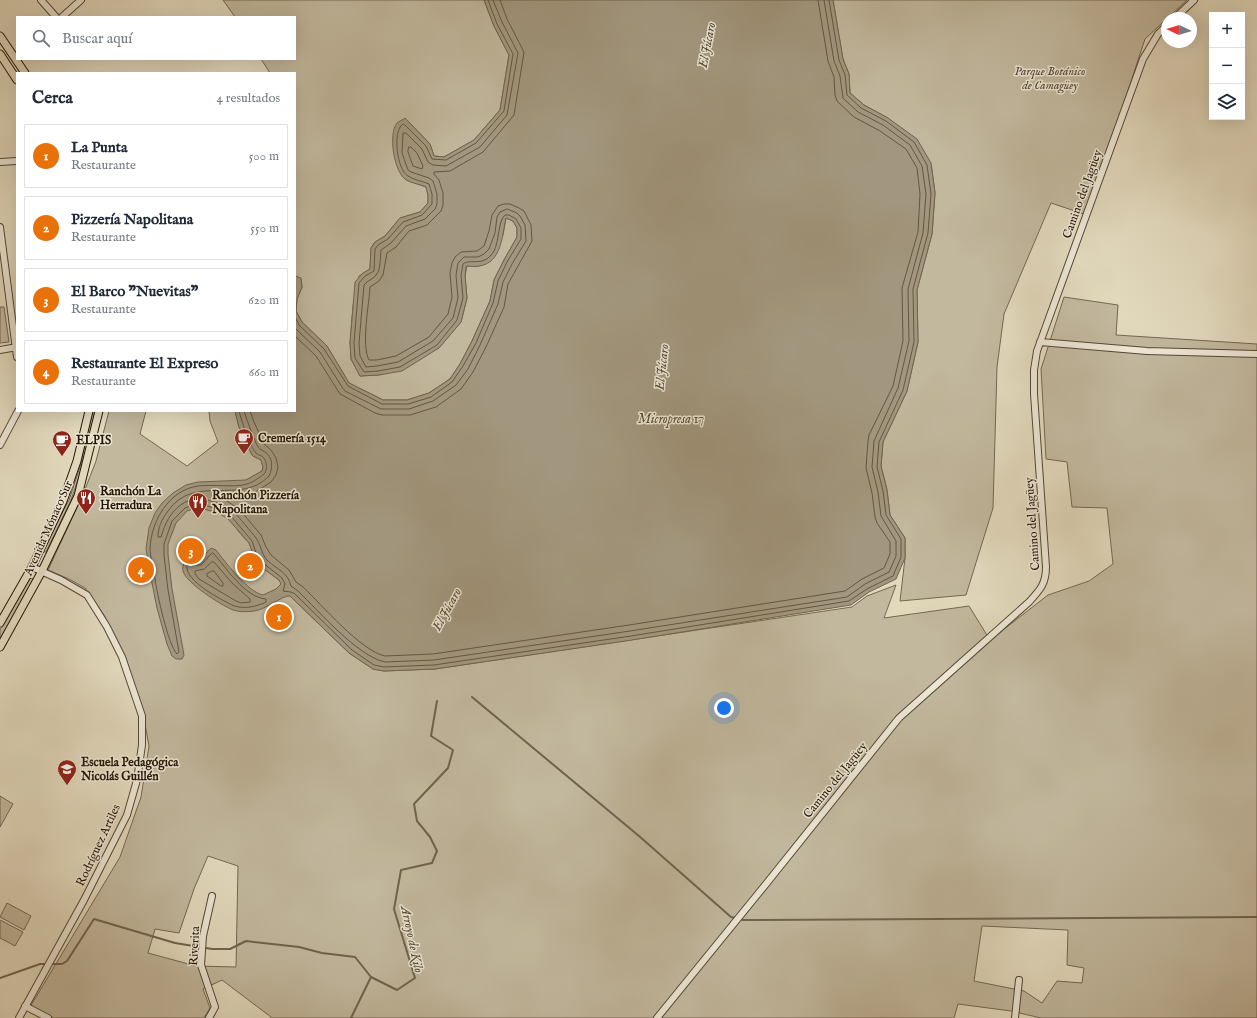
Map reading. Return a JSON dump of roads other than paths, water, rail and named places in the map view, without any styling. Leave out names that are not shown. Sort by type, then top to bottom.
[{"type":"main road","points":[[0,36],[16,60]]},
{"type":"main road","points":[[0,54],[16,78]]},
{"type":"main road","points":[[16,60],[24,72]]},
{"type":"main road","name":"Avenida Mónaco Sur","points":[[0,623],[32,567],[64,501],[77,461],[89,412]]},
{"type":"main road","name":"Avenida Mónaco Sur","points":[[0,647],[42,571],[78,496],[100,412]]},
{"type":"main road","points":[[67,492],[78,496]]},
{"type":"street","points":[[41,0],[55,16]]},
{"type":"street","points":[[63,16],[81,0]]},
{"type":"street","points":[[1181,12],[1194,0]]},
{"type":"street","name":"Camino del Jagüey","points":[[657,1018],[899,718],[1029,602],[1041,589],[1046,575],[1046,567],[1034,394],[1034,370],[1037,351],[1142,59],[1161,31]]},
{"type":"street","points":[[0,162],[16,161]]},
{"type":"street","points":[[0,227],[16,347],[0,350]]},
{"type":"street","points":[[1040,342],[1147,351],[1257,354]]},
{"type":"street","points":[[0,445],[17,412]]},
{"type":"street","name":"Rodríguez Artiles","points":[[19,1018],[84,900],[126,815],[137,780],[142,745],[142,716],[122,657],[107,627],[87,595],[61,580],[32,567]]},
{"type":"street","name":"Riverita","points":[[209,1018],[215,1007],[201,965],[203,936],[212,896]]},
{"type":"street","points":[[1016,1018],[1020,980]]},
{"type":"street","points":[[25,1006],[48,1018]]},
{"type":"water","name":"Micropresa 17","points":[[484,0],[833,0],[843,59],[849,74],[850,93],[864,105],[888,118],[917,139],[931,163],[935,193],[932,234],[917,290],[918,342],[907,391],[883,442],[881,466],[887,490],[890,515],[905,538],[905,558],[896,579],[869,592],[851,605],[632,640],[435,669],[384,671],[373,669],[349,653],[290,596],[287,596],[258,610],[249,612],[233,610],[213,599],[197,587],[186,576],[183,571],[183,566],[186,559],[199,561],[211,548],[216,550],[244,583],[257,593],[263,595],[276,589],[281,584],[279,580],[260,566],[249,543],[228,519],[220,514],[204,509],[193,509],[187,511],[176,523],[168,544],[172,589],[184,655],[182,659],[176,659],[172,656],[167,644],[157,608],[146,549],[149,528],[155,513],[162,503],[173,493],[186,485],[198,482],[246,480],[262,471],[263,467],[261,460],[253,456],[251,453],[239,427],[235,412],[296,412],[296,311],[302,322],[327,346],[349,383],[383,400],[407,400],[429,393],[450,379],[472,341],[490,301],[494,280],[517,237],[517,228],[513,221],[506,218],[500,247],[492,260],[487,264],[479,266],[466,266],[465,276],[467,298],[461,322],[439,348],[402,371],[379,375],[360,376],[351,359],[350,343],[355,282],[363,273],[370,269],[371,248],[375,242],[385,236],[400,218],[420,212],[428,203],[426,187],[410,182],[401,175],[395,161],[393,143],[394,128],[397,123],[405,118],[430,144],[434,156],[444,157],[474,140],[500,110],[509,55],[494,26]]},
{"type":"water","name":"Micropresa 17","points":[[296,276],[301,278],[302,287],[297,299],[296,311]]},
{"type":"waterway","points":[[472,697],[639,836],[731,917],[743,920],[1257,917]]},
{"type":"waterway","name":"Arroyo de Kilo","points":[[351,1018],[371,977],[397,990],[415,978],[394,909],[401,870],[432,863],[437,851],[430,837],[417,821],[414,804],[448,768],[453,750],[431,736],[437,701]]},
{"type":"waterway","points":[[0,978],[40,964],[62,964],[67,961],[94,919],[175,943],[212,949],[230,949],[246,941],[299,947],[322,953],[355,957],[371,977]]},
{"type":"place","name":"Cremería 1514","points":[[244,455]]},
{"type":"place","name":"ELPIS","points":[[62,457]]},
{"type":"place","name":"Ranchón La Herradura","points":[[86,515]]},
{"type":"place","name":"Ranchón Pizzería Napolitana","points":[[198,519]]},
{"type":"place","name":"El Barco \"Nuevitas\"","points":[[191,551]]},
{"type":"place","name":"Pizzería Napolitana","points":[[250,566]]},
{"type":"place","name":"Restaurante El Expreso","points":[[141,570]]},
{"type":"place","name":"La Punta","points":[[279,617]]},
{"type":"place","name":"Escuela Pedagógica Nicolás Guillén","points":[[67,786]]},
{"type":"water label","name":"El Júcaro","points":[[706,45]]},
{"type":"water label","name":"El Júcaro","points":[[661,367]]},
{"type":"water label","name":"El Júcaro","points":[[446,609]]},
{"type":"park label","name":"Parque Botánico de Camagüey","points":[[1050,78]]}]
